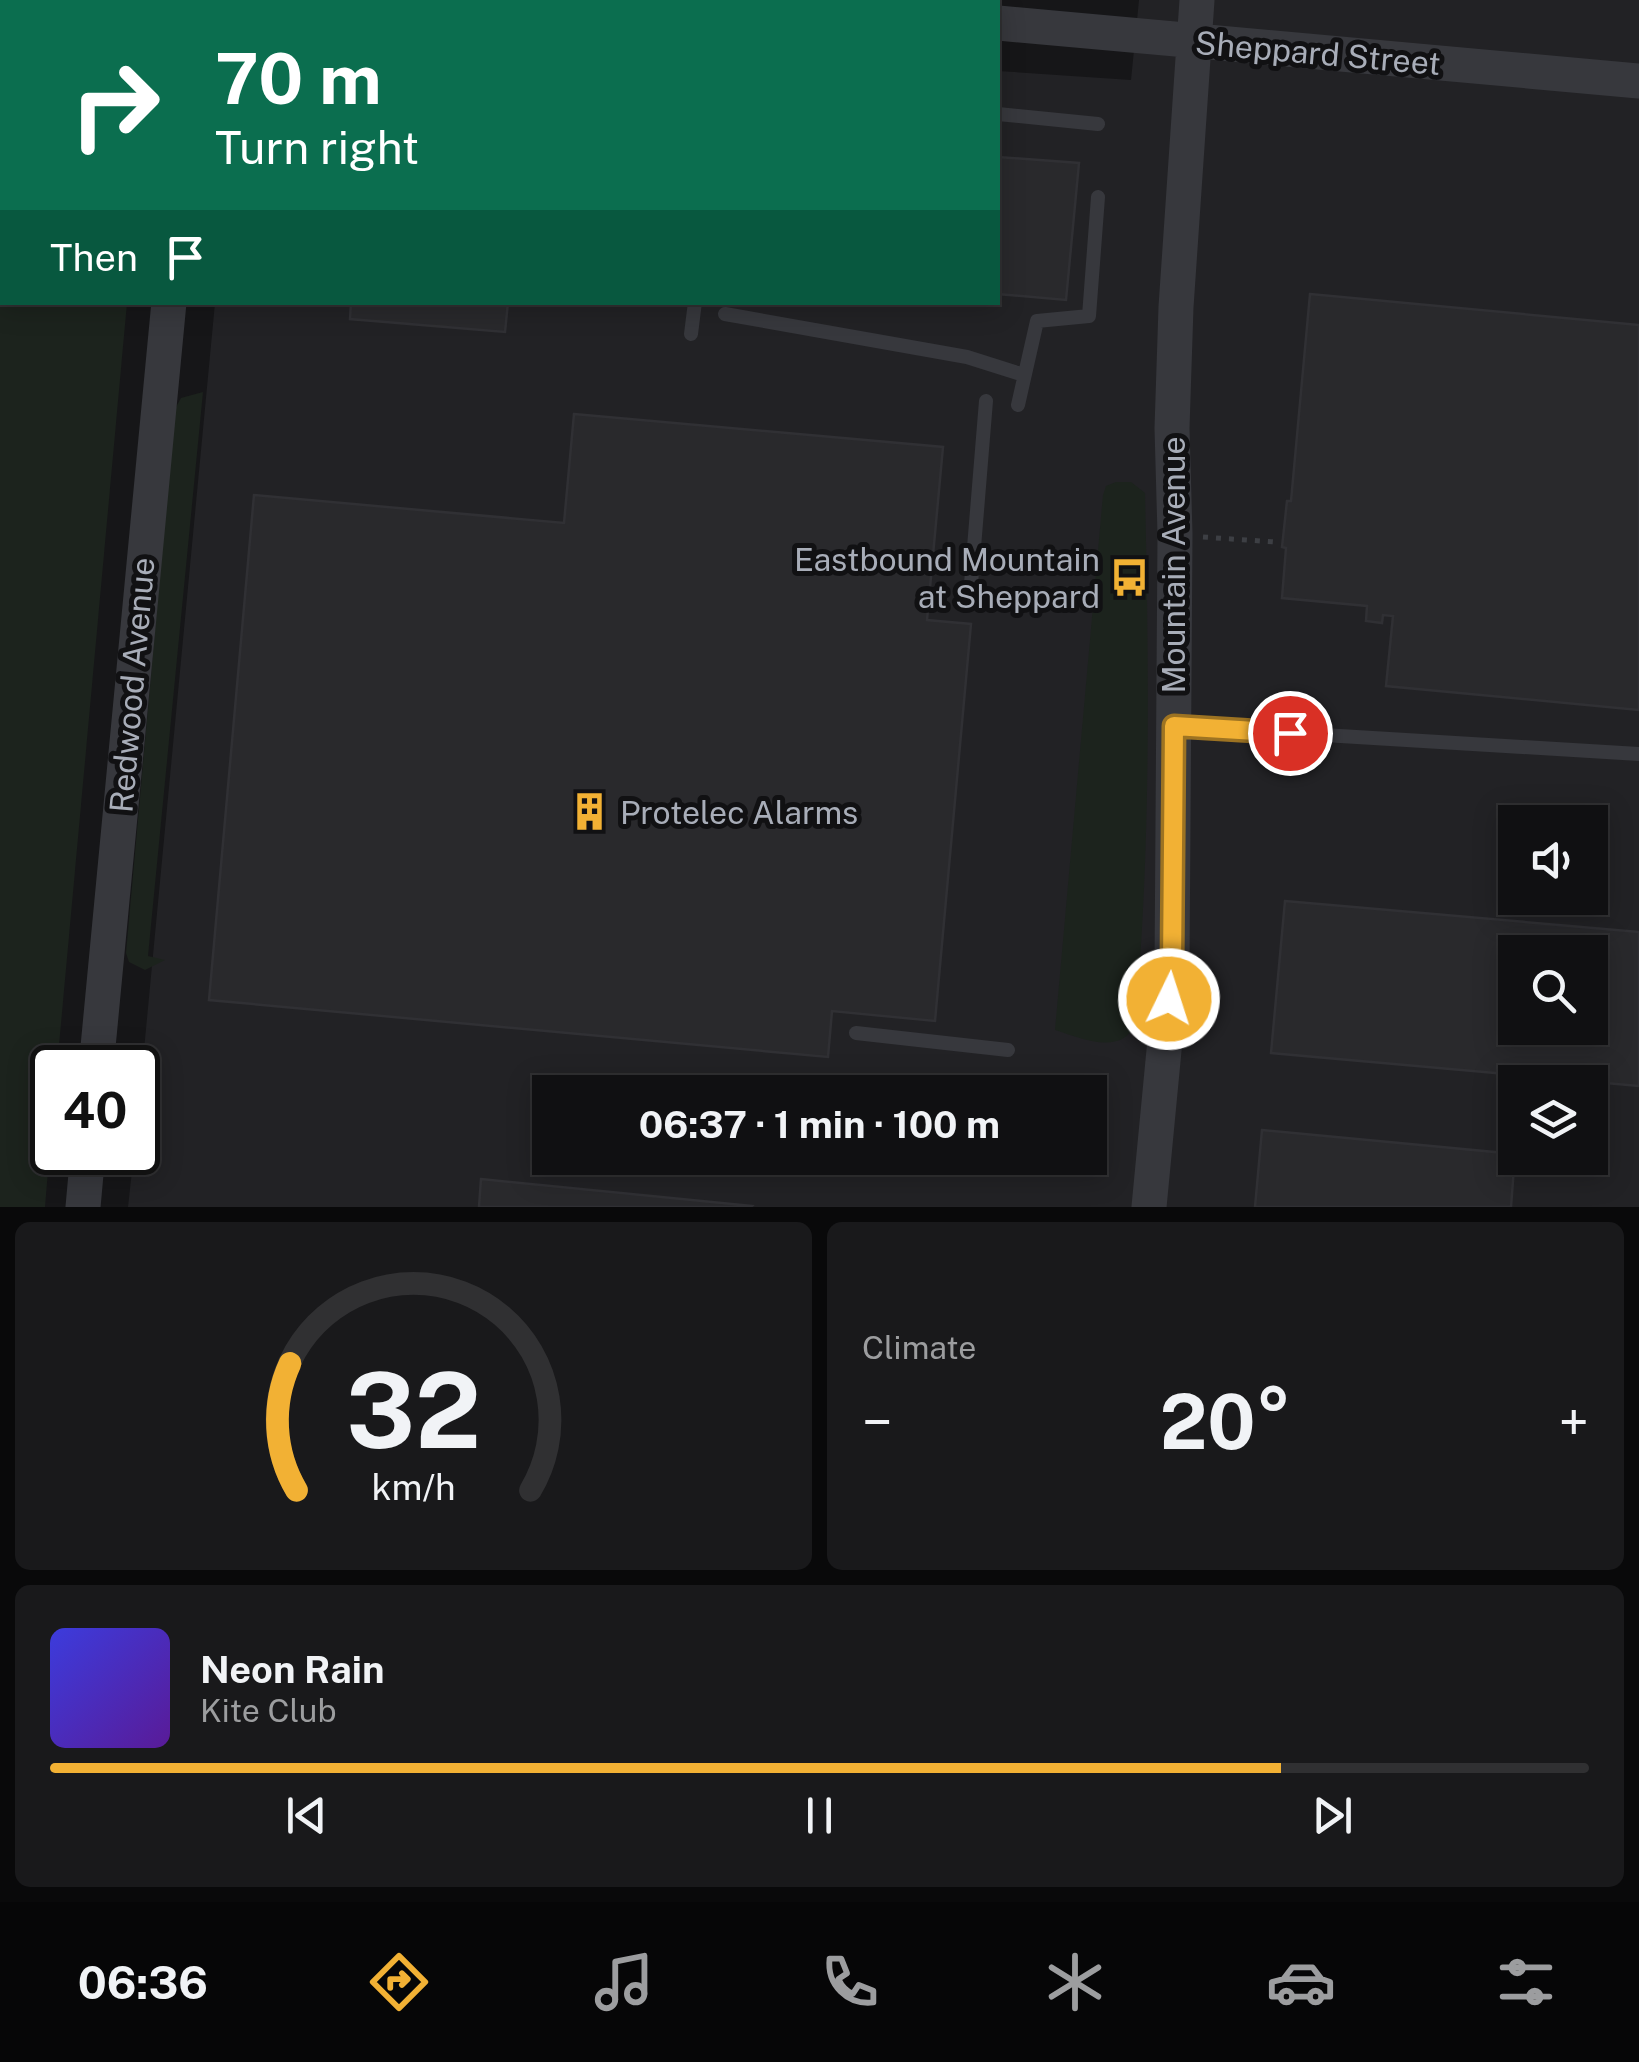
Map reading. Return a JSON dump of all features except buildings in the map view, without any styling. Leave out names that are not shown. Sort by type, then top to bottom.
[{"type":"street","name":"Mountain Avenue","points":[[1149,1207],[1172,966],[1172,428],[1176,308],[1198,0]]},
{"type":"street","name":"Sheppard Street","points":[[1000,23],[1639,81]]},
{"type":"street","name":"Redwood Avenue","points":[[98,1045],[168,305]]},
{"type":"street","points":[[83,1207],[86,1175]]},
{"type":"lane","points":[[1000,114],[1098,124]]},
{"type":"lane","points":[[1018,406],[1038,321],[1089,316],[1098,197]]},
{"type":"lane","points":[[691,334],[695,305]]},
{"type":"lane","points":[[725,314],[967,357],[1024,375]]},
{"type":"lane","points":[[971,584],[986,401]]},
{"type":"lane","points":[[1174,726],[1639,754]]},
{"type":"lane","points":[[856,1033],[1008,1050]]},
{"type":"path","points":[[1175,534],[1275,542]]},
{"type":"shaded area","points":[[1139,0],[1639,0],[1639,1207],[128,1207],[132,1175],[160,1175],[160,1045],[144,1045],[215,305],[1000,305],[1000,71],[1131,80]]},
{"type":"shaded area","points":[[0,305],[127,305],[59,1045],[30,1045],[30,1175],[48,1175],[45,1207],[0,1207]]},
{"type":"shaded area","points":[[203,392],[148,956],[165,960],[145,970],[129,962],[126,953],[175,409],[181,398]]},
{"type":"shaded area","points":[[1131,482],[1145,493],[1146,825],[1135,1025],[1120,1040],[1099,1042],[1055,1030],[1103,495],[1106,486]]},
{"type":"place","name":"Eastbound Mountain at Sheppard","points":[[1130,577]]},
{"type":"place","name":"Protelec Alarms","points":[[590,812]]},
{"type":"route","points":[[1169,999],[1174,726],[1290,733]]}]
